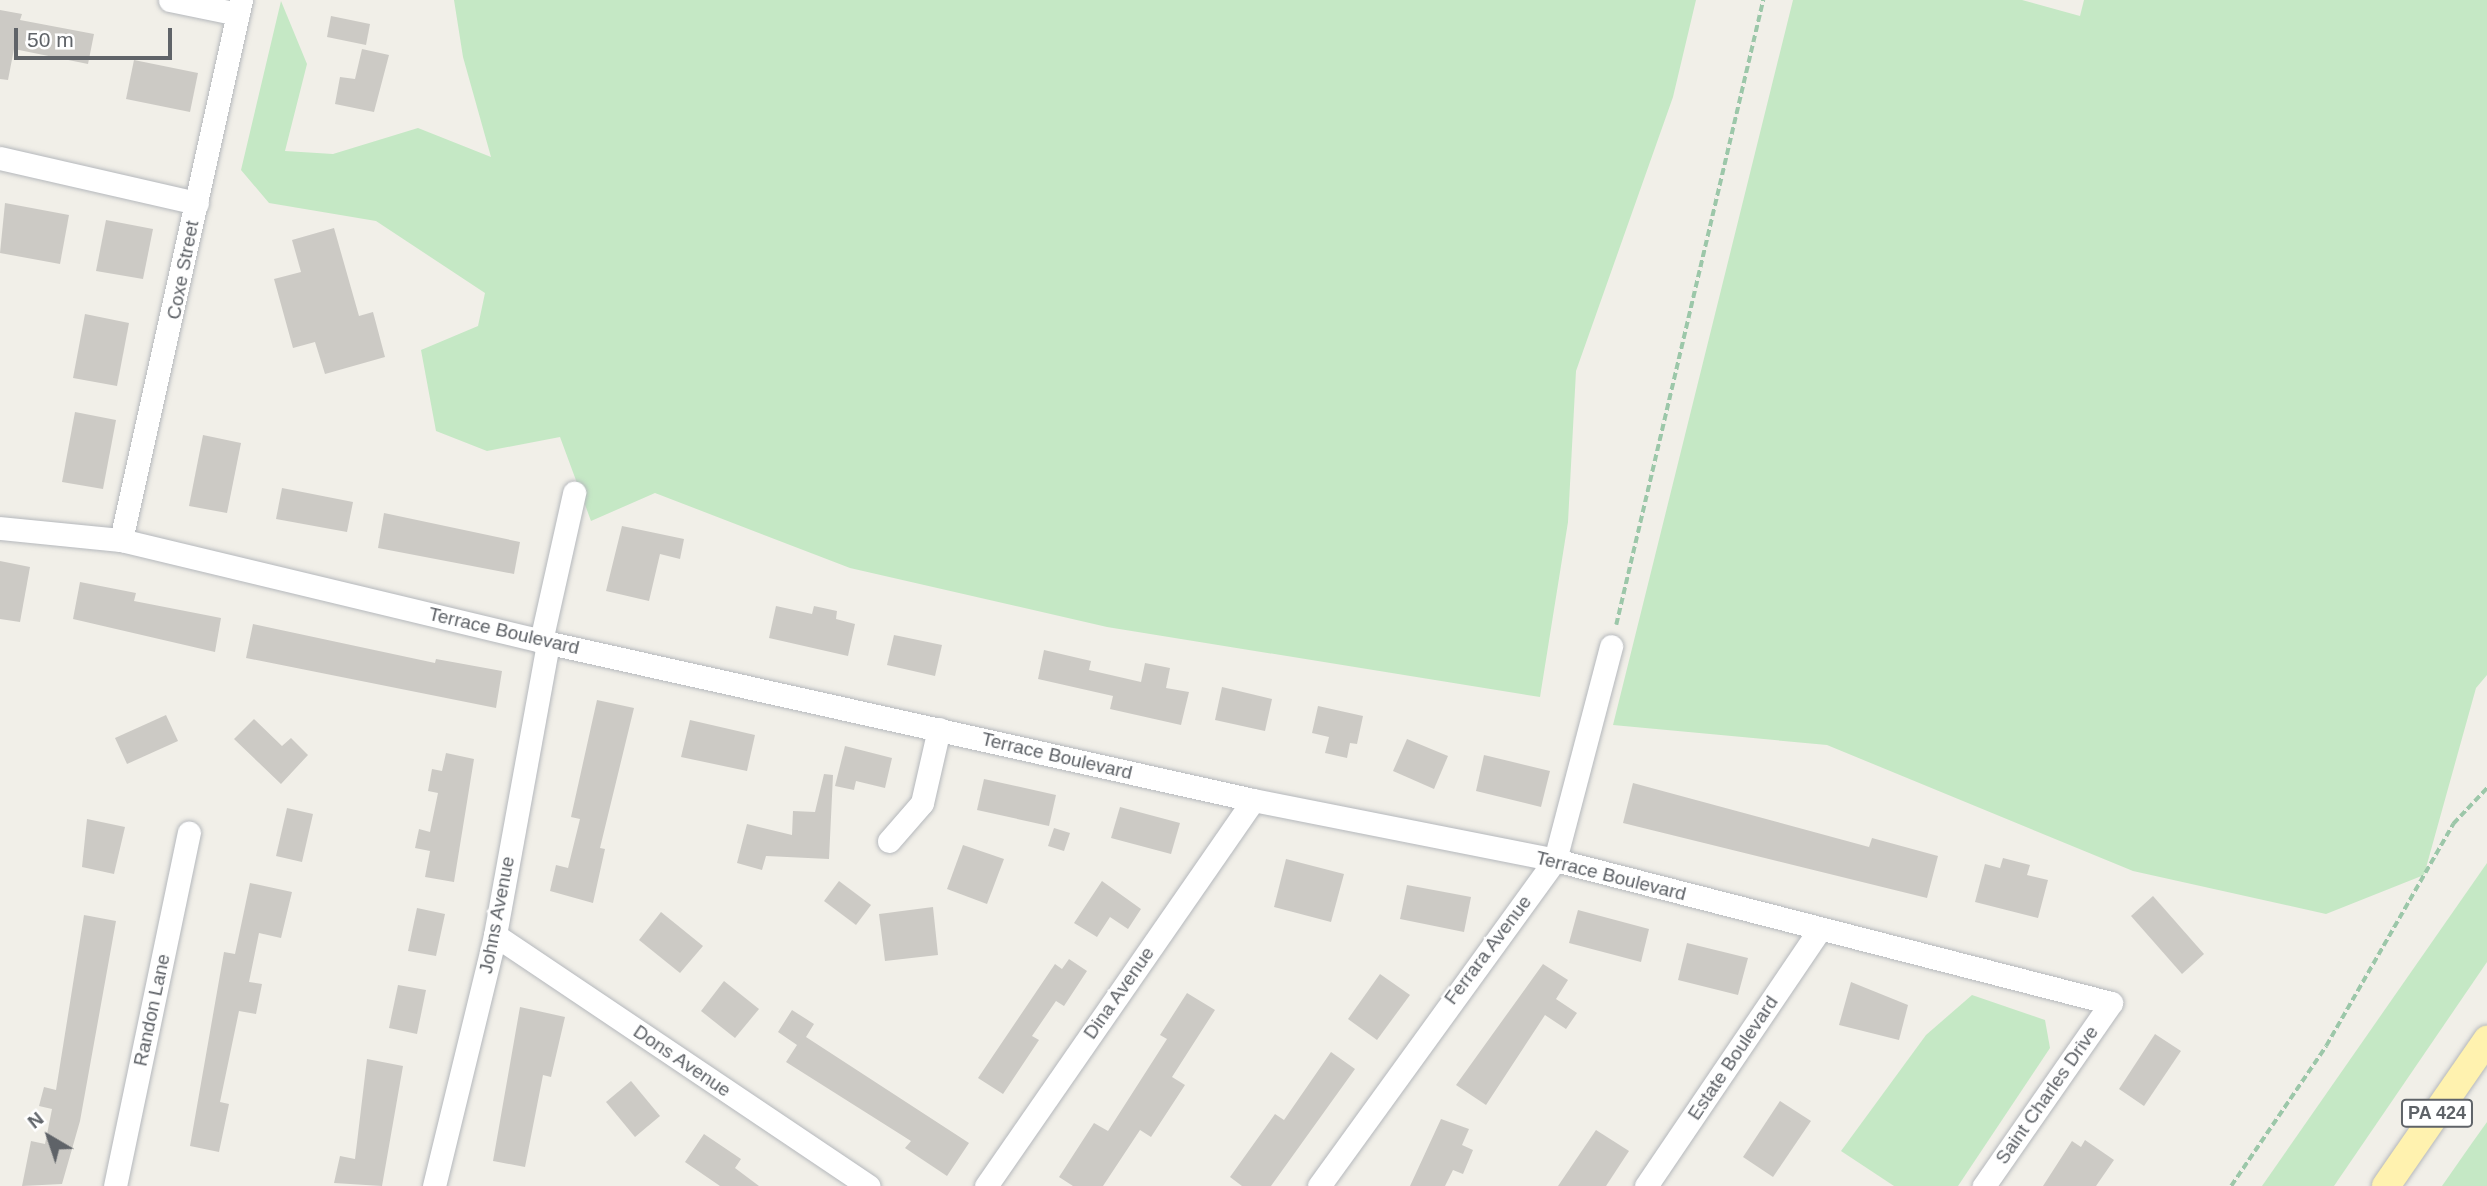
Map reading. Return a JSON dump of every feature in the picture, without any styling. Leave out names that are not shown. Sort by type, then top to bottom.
[{"type":"main road","name":"PA 424","points":[[2386,1186],[2487,1040]]},
{"type":"street","points":[[170,0],[239,7]]},
{"type":"street","name":"Coxe Street","points":[[121,540],[239,7]]},
{"type":"street","points":[[0,158],[197,203]]},
{"type":"street","name":"Johns Avenue","points":[[434,1186],[495,935],[545,641],[574,493]]},
{"type":"street","name":"Terrace Boulevard","points":[[0,528],[121,540],[545,641],[1253,800],[1555,860],[2111,1003]]},
{"type":"street","name":"Ferrara Avenue","points":[[1319,1186],[1555,860],[1612,646]]},
{"type":"street","points":[[889,841],[922,803],[939,729]]},
{"type":"street","name":"Dina Avenue","points":[[986,1186],[1253,800]]},
{"type":"street","name":"Randon Lane","points":[[115,1186],[190,833]]},
{"type":"street","name":"Estate Boulevard","points":[[1646,1186],[1820,929]]},
{"type":"street","name":"Dons Avenue","points":[[495,935],[869,1186]]},
{"type":"street","name":"Saint Charles Drive","points":[[1984,1186],[2111,1003]]},
{"type":"path","points":[[1612,646],[1763,0]]},
{"type":"path","points":[[2231,1186],[2326,1046],[2453,824],[2487,788]]},
{"type":"green space","points":[[454,0],[1696,0],[1673,97],[1576,371],[1568,522],[1540,697],[1107,627],[850,568],[655,493],[591,521],[560,437],[487,451],[436,431],[421,350],[478,326],[485,293],[376,221],[269,203],[241,170],[281,1],[307,64],[285,151],[333,154],[418,128],[491,157],[463,57]]},
{"type":"green space","points":[[1793,0],[2022,0],[2080,16],[2084,0],[2487,0],[2487,675],[2476,688],[2424,875],[2326,914],[2133,871],[1827,745],[1613,725]]},
{"type":"green space","points":[[2487,863],[2487,962],[2334,1186],[2262,1186]]},
{"type":"green space","points":[[1972,995],[2045,1020],[2050,1048],[1958,1186],[1894,1186],[1841,1151],[1926,1035]]},
{"type":"green space","points":[[2487,1122],[2487,1186],[2442,1186],[2472,1143]]},
{"type":"building","points":[[0,10],[22,14],[20,20],[94,34],[88,64],[14,49],[8,80],[0,79]]},
{"type":"building","points":[[331,16],[370,24],[366,45],[327,37]]},
{"type":"building","points":[[362,49],[389,55],[374,112],[335,104],[340,77],[355,79]]},
{"type":"building","points":[[134,60],[198,73],[190,112],[126,99]]},
{"type":"building","points":[[5,203],[69,215],[60,264],[0,253]]},
{"type":"building","points":[[106,220],[153,229],[143,279],[96,271]]},
{"type":"building","points":[[334,228],[359,316],[373,312],[385,357],[325,374],[315,342],[293,348],[274,279],[301,272],[292,240]]},
{"type":"building","points":[[85,314],[129,323],[117,386],[73,378]]},
{"type":"building","points":[[75,412],[116,420],[103,489],[62,482]]},
{"type":"building","points":[[203,435],[241,443],[227,513],[189,506]]},
{"type":"building","points":[[282,488],[353,502],[347,532],[276,519]]},
{"type":"building","points":[[384,513],[520,542],[514,574],[378,548]]},
{"type":"building","points":[[622,526],[684,539],[680,559],[660,554],[649,601],[606,591]]},
{"type":"building","points":[[0,561],[30,567],[20,622],[0,619]]},
{"type":"building","points":[[80,582],[136,593],[134,601],[221,618],[215,652],[73,619]]},
{"type":"building","points":[[776,606],[812,614],[814,606],[837,611],[836,619],[855,624],[848,656],[769,638]]},
{"type":"building","points":[[253,624],[435,663],[436,659],[502,671],[496,708],[246,658]]},
{"type":"building","points":[[894,635],[942,645],[935,676],[887,665]]},
{"type":"building","points":[[1044,650],[1091,661],[1089,670],[1141,682],[1145,663],[1170,668],[1166,688],[1189,692],[1181,725],[1110,709],[1113,696],[1038,679]]},
{"type":"building","points":[[1222,687],[1272,699],[1265,731],[1215,720]]},
{"type":"building","points":[[597,700],[634,708],[600,848],[605,849],[593,903],[550,891],[556,865],[568,868],[580,819],[571,817]]},
{"type":"building","points":[[1318,706],[1363,716],[1357,744],[1350,743],[1347,758],[1325,753],[1329,737],[1312,733]]},
{"type":"building","points":[[166,715],[178,741],[127,764],[115,738]]},
{"type":"building","points":[[254,719],[282,746],[291,738],[308,755],[281,784],[234,739]]},
{"type":"building","points":[[690,720],[755,735],[747,771],[681,757]]},
{"type":"building","points":[[1407,739],[1448,756],[1434,789],[1393,771]]},
{"type":"building","points":[[845,746],[892,758],[885,788],[856,781],[854,790],[835,786]]},
{"type":"building","points":[[446,753],[474,759],[454,882],[425,877],[430,851],[415,848],[419,829],[430,832],[438,793],[428,791],[432,769],[442,771]]},
{"type":"building","points":[[1484,755],[1550,771],[1541,807],[1476,791]]},
{"type":"building","points":[[824,774],[833,775],[829,859],[766,856],[762,870],[737,863],[747,824],[792,835],[793,811],[815,812]]},
{"type":"building","points":[[984,779],[1056,795],[1049,826],[977,810]]},
{"type":"building","points":[[1633,783],[1869,847],[1872,838],[1938,856],[1927,898],[1623,823]]},
{"type":"building","points":[[1120,807],[1180,823],[1171,854],[1111,838]]},
{"type":"building","points":[[287,808],[313,814],[302,862],[276,856]]},
{"type":"building","points":[[87,819],[125,827],[114,874],[82,867]]},
{"type":"building","points":[[1054,828],[1070,833],[1064,851],[1048,846]]},
{"type":"building","points":[[963,845],[1004,859],[987,904],[947,889]]},
{"type":"building","points":[[2003,858],[2030,865],[2027,875],[2048,880],[2038,918],[1975,902],[1985,864],[2000,868]]},
{"type":"building","points":[[1286,859],[1344,874],[1331,922],[1274,907]]},
{"type":"building","points":[[839,881],[871,905],[856,925],[824,901]]},
{"type":"building","points":[[1102,881],[1141,909],[1128,929],[1110,917],[1097,937],[1074,923]]},
{"type":"building","points":[[250,883],[292,892],[281,938],[259,933],[249,982],[262,984],[256,1014],[239,1011],[220,1102],[229,1104],[219,1152],[190,1146],[224,952],[235,954]]},
{"type":"building","points":[[1407,885],[1471,897],[1464,932],[1400,919]]},
{"type":"building","points":[[2153,896],[2204,954],[2182,974],[2131,916]]},
{"type":"building","points":[[933,907],[938,955],[885,961],[879,914]]},
{"type":"building","points":[[417,908],[445,914],[436,956],[408,951]]},
{"type":"building","points":[[1578,910],[1649,929],[1641,962],[1569,943]]},
{"type":"building","points":[[661,912],[703,946],[680,973],[639,940]]},
{"type":"building","points":[[84,915],[116,921],[80,1121],[62,1184],[22,1186],[31,1141],[45,1144],[52,1109],[39,1106],[44,1087],[56,1090]]},
{"type":"building","points":[[1687,943],[1748,958],[1738,995],[1678,980]]},
{"type":"building","points":[[1069,959],[1087,971],[1064,1006],[1056,1001],[1032,1036],[1039,1040],[1003,1094],[978,1078],[1055,964],[1062,969]]},
{"type":"building","points":[[1543,964],[1568,980],[1556,999],[1577,1013],[1566,1029],[1545,1015],[1486,1105],[1456,1085]]},
{"type":"building","points":[[1380,974],[1410,995],[1377,1040],[1348,1019]]},
{"type":"building","points":[[724,981],[759,1009],[735,1038],[701,1011]]},
{"type":"building","points":[[1851,982],[1908,1005],[1899,1040],[1839,1025]]},
{"type":"building","points":[[398,985],[426,990],[417,1034],[389,1028]]},
{"type":"building","points":[[1187,993],[1215,1010],[1172,1077],[1185,1085],[1151,1137],[1140,1130],[1103,1186],[1073,1186],[1059,1177],[1094,1123],[1108,1131],[1167,1039],[1160,1035]]},
{"type":"building","points":[[520,1007],[565,1017],[551,1077],[543,1075],[525,1167],[493,1161]]},
{"type":"building","points":[[792,1010],[814,1024],[806,1037],[969,1143],[947,1176],[905,1148],[911,1141],[786,1062],[797,1045],[778,1032]]},
{"type":"building","points":[[2155,1034],[2181,1051],[2144,1106],[2119,1089]]},
{"type":"building","points":[[1331,1052],[1355,1069],[1271,1186],[1242,1186],[1230,1177],[1275,1114],[1284,1120]]},
{"type":"building","points":[[367,1059],[403,1066],[382,1186],[334,1183],[340,1156],[355,1159]]},
{"type":"building","points":[[631,1081],[660,1116],[635,1137],[606,1102]]},
{"type":"building","points":[[1780,1101],[1811,1121],[1773,1177],[1743,1157]]},
{"type":"building","points":[[1441,1119],[1469,1129],[1462,1145],[1473,1150],[1463,1174],[1453,1170],[1445,1186],[1410,1186]]},
{"type":"building","points":[[1596,1130],[1629,1151],[1606,1186],[1558,1186]]},
{"type":"building","points":[[704,1134],[741,1159],[735,1168],[759,1186],[720,1186],[685,1162]]},
{"type":"building","points":[[2085,1140],[2114,1160],[2096,1186],[2043,1186],[2072,1141],[2081,1147]]}]
